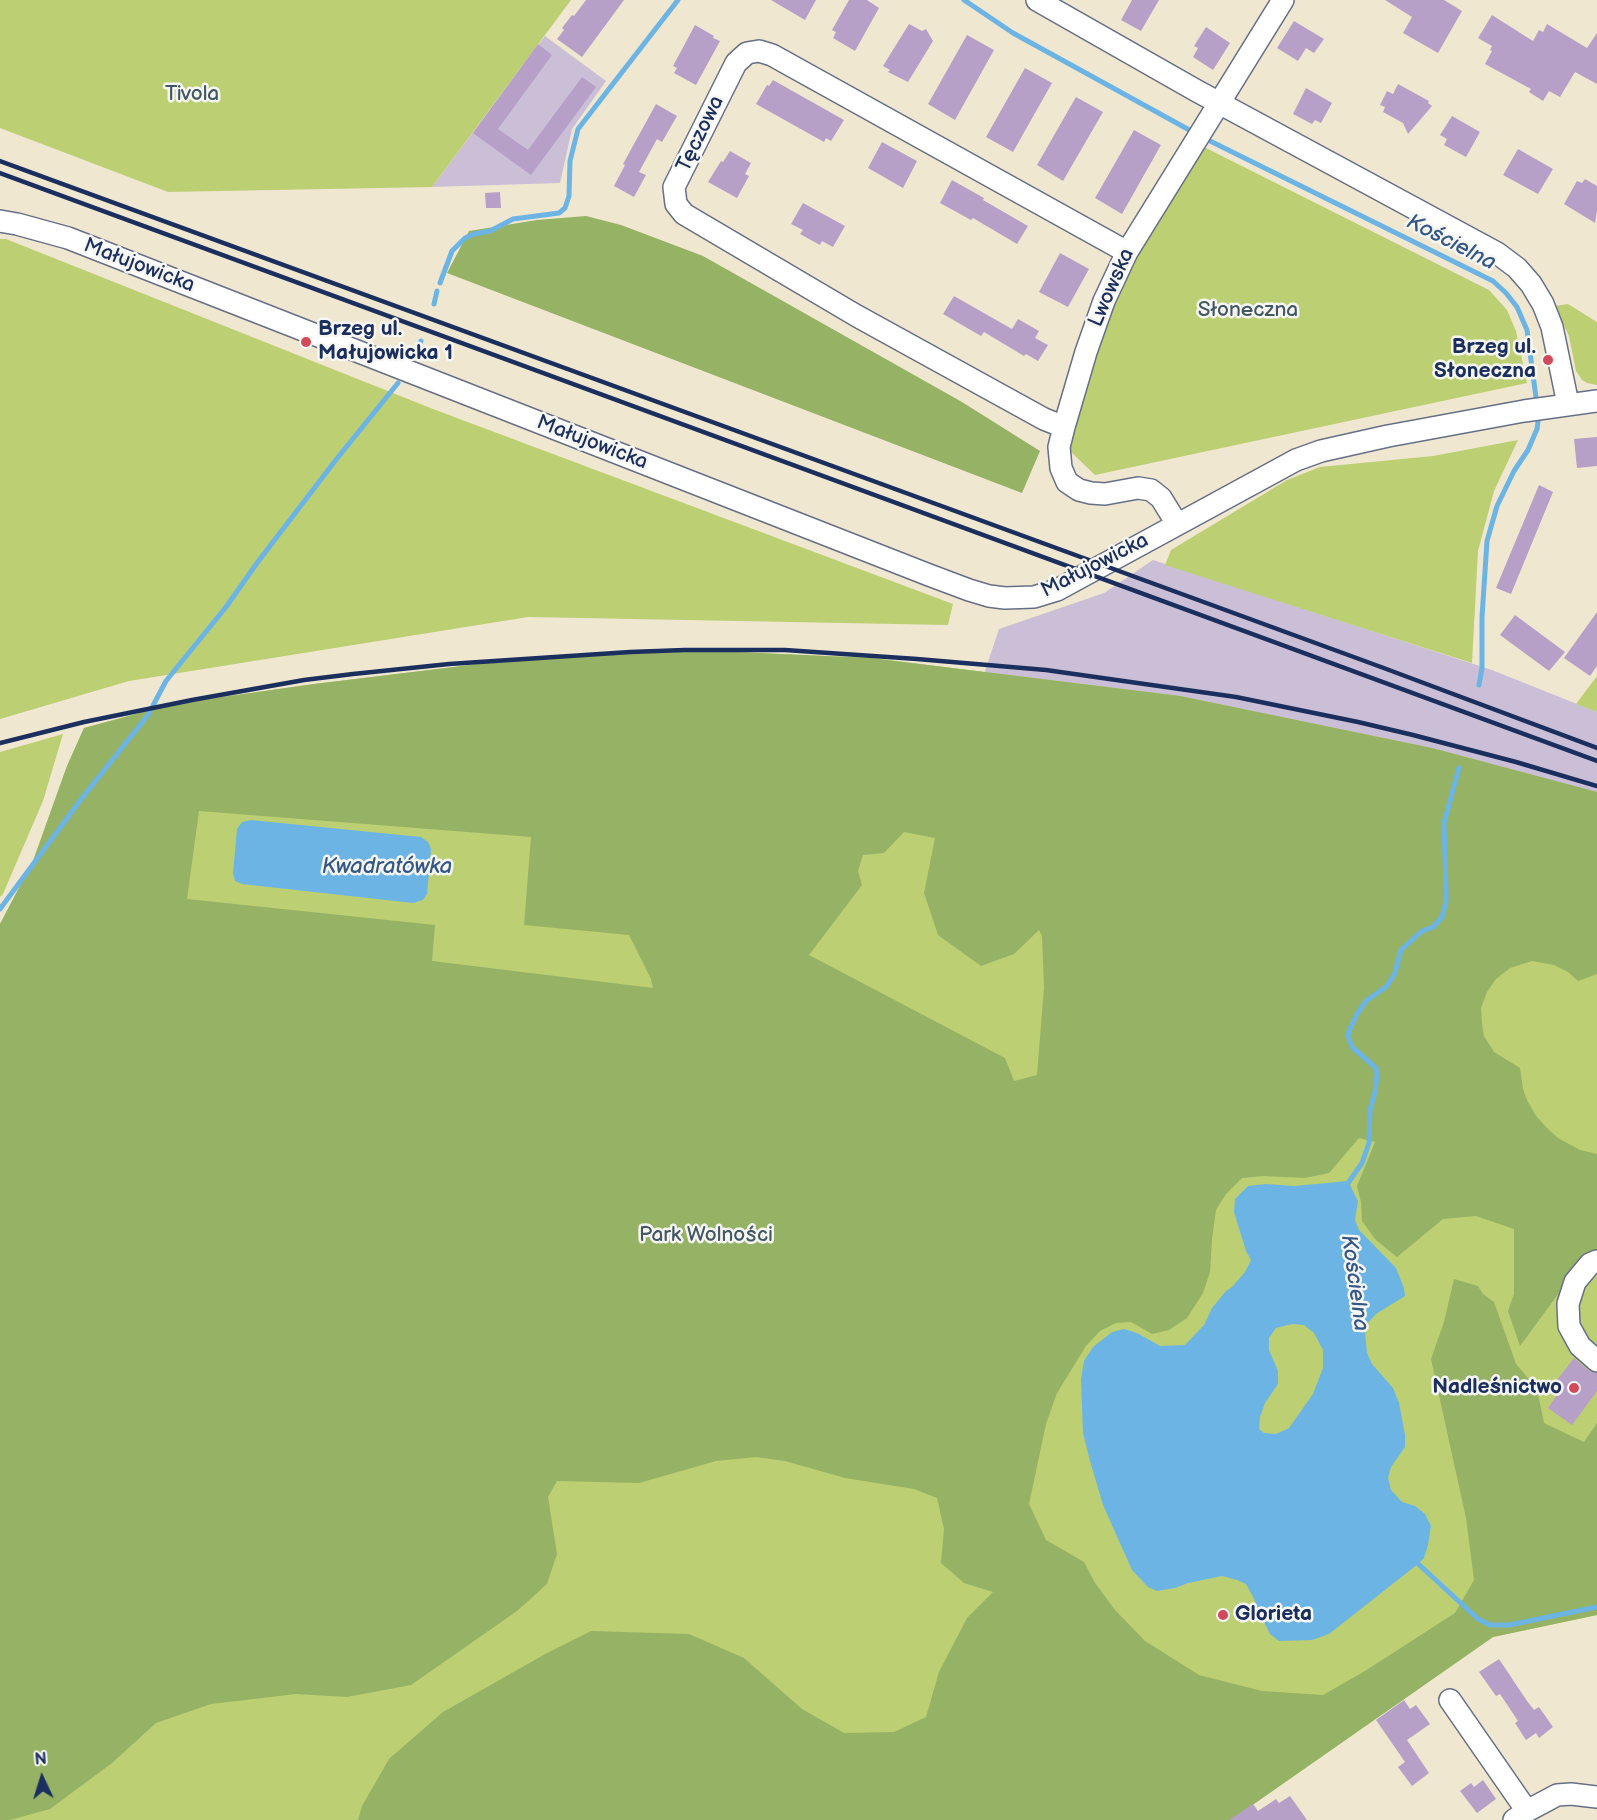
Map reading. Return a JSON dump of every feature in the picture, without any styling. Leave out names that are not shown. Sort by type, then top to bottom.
[{"type":"street","points":[[1037,0],[1497,253],[1517,268],[1531,284],[1543,304],[1552,327],[1558,406]]},
{"type":"street","name":"Lwowska","points":[[1177,524],[1161,498],[1151,490],[1138,488],[1091,494],[1067,482],[1061,468],[1060,456],[1064,427],[1089,342],[1104,301],[1127,252],[1283,0]]},
{"type":"street","name":"Tęczowa","points":[[1064,427],[1044,419],[867,321],[684,214],[676,204],[674,187],[736,63],[747,53],[759,51],[772,55],[1127,252]]},
{"type":"street","name":"Małujowicka","points":[[0,221],[68,238],[929,575],[989,596],[1023,599],[1057,590],[1296,460],[1322,451],[1524,411],[1597,401]]},
{"type":"street","points":[[1597,1261],[1590,1264],[1575,1282],[1568,1304],[1569,1326],[1580,1347],[1597,1361]]},
{"type":"street","points":[[1450,1700],[1520,1815],[1557,1795],[1597,1797]]},
{"type":"shaded area","points":[[545,36],[606,81],[572,129],[560,183],[432,187]]},
{"type":"shaded area","points":[[1153,560],[1492,670],[1597,712],[1597,824],[978,692],[999,629],[1104,593]]},
{"type":"green space","name":"Tivola","points":[[0,0],[571,0],[432,187],[168,192],[0,128]]},
{"type":"green space","name":"Słoneczna","points":[[1202,146],[1489,290],[1507,310],[1516,331],[1527,383],[1095,475],[1070,451],[1102,324],[1130,257]]},
{"type":"green space","points":[[586,216],[621,225],[703,256],[962,402],[1040,451],[1022,493],[447,273],[469,231],[537,220]]},
{"type":"green space","points":[[0,239],[6,239],[433,409],[953,604],[948,625],[528,617],[129,681],[0,719]]},
{"type":"green space","points":[[1568,304],[1597,322],[1597,385],[1582,380],[1576,371],[1569,336],[1555,306]]},
{"type":"green space","points":[[1518,440],[1494,491],[1478,551],[1472,663],[1165,565],[1171,550],[1287,480],[1320,467],[1433,456]]},
{"type":"green space","name":"Park Wolności","points":[[691,650],[871,658],[1180,696],[1432,748],[1597,792],[1597,1615],[1493,1637],[1231,1820],[0,1820],[0,924],[33,861],[67,766],[84,728],[173,704],[314,684],[536,657]]},
{"type":"green space","name":"Park Wolności","points":[[691,650],[871,658],[1180,696],[1432,748],[1597,792],[1597,974],[1578,981],[1568,972],[1554,965],[1532,961],[1510,968],[1496,979],[1487,992],[1481,1008],[1484,1036],[1494,1052],[1520,1068],[1523,1089],[1536,1116],[1558,1138],[1580,1150],[1597,1154],[1597,1256],[1581,1263],[1520,1346],[1508,1311],[1514,1294],[1514,1229],[1476,1216],[1443,1219],[1397,1257],[1376,1240],[1362,1221],[1357,1186],[1375,1142],[1359,1138],[1329,1173],[1305,1178],[1263,1176],[1242,1178],[1226,1194],[1216,1210],[1210,1272],[1203,1293],[1187,1318],[1169,1330],[1152,1334],[1131,1322],[1116,1323],[1100,1331],[1086,1346],[1057,1393],[1046,1424],[1029,1504],[1046,1540],[1084,1562],[1095,1583],[1115,1610],[1145,1641],[1199,1675],[1262,1691],[1323,1695],[1455,1613],[1474,1580],[1466,1518],[1431,1359],[1444,1322],[1454,1279],[1478,1286],[1483,1294],[1494,1302],[1516,1364],[1537,1389],[1544,1423],[1584,1442],[1597,1423],[1597,1615],[1493,1637],[1231,1820],[358,1820],[362,1806],[389,1759],[443,1712],[547,1653],[591,1631],[689,1634],[744,1658],[802,1709],[844,1733],[894,1732],[926,1717],[939,1672],[967,1618],[993,1592],[964,1583],[941,1563],[944,1529],[937,1498],[914,1489],[845,1478],[785,1461],[756,1457],[716,1461],[639,1483],[557,1481],[548,1497],[557,1554],[547,1584],[517,1611],[411,1685],[347,1697],[296,1694],[211,1704],[156,1723],[112,1763],[50,1809],[10,1820],[0,1820],[0,924],[33,861],[67,766],[84,728],[173,704],[536,657]],"holes":[[[199,811],[531,837],[524,925],[629,935],[651,979],[653,988],[432,961],[435,925],[187,899]],[[904,832],[935,838],[924,893],[938,935],[981,966],[1014,954],[1039,930],[1042,936],[1044,988],[1037,1075],[1014,1081],[1005,1058],[809,955],[862,885],[858,871],[863,855],[884,853]]]},
{"type":"green space","points":[[1597,676],[1597,712],[1576,704]]},
{"type":"green space","points":[[63,734],[43,801],[0,897],[0,752]]},
{"type":"water","name":"Kwadratówka","points":[[251,820],[421,837],[428,842],[431,849],[427,894],[423,900],[413,903],[242,884],[235,881],[233,873],[237,829],[242,822]]},
{"type":"water","points":[[1348,1181],[1358,1201],[1355,1220],[1359,1230],[1396,1268],[1405,1296],[1376,1314],[1367,1324],[1365,1332],[1367,1353],[1372,1364],[1393,1388],[1399,1403],[1405,1435],[1405,1447],[1391,1467],[1388,1478],[1391,1490],[1402,1502],[1415,1506],[1425,1514],[1431,1526],[1424,1558],[1329,1634],[1312,1640],[1279,1641],[1270,1634],[1246,1584],[1222,1576],[1157,1591],[1148,1587],[1132,1570],[1103,1505],[1090,1461],[1083,1433],[1081,1379],[1084,1361],[1093,1347],[1112,1332],[1124,1329],[1137,1333],[1160,1346],[1185,1345],[1204,1325],[1212,1308],[1245,1272],[1251,1260],[1234,1212],[1235,1199],[1248,1186],[1266,1184],[1294,1186]],"holes":[[[1292,1324],[1304,1325],[1314,1333],[1323,1350],[1323,1368],[1313,1394],[1289,1428],[1276,1434],[1264,1433],[1259,1429],[1260,1417],[1265,1403],[1278,1384],[1278,1371],[1269,1350],[1269,1338],[1276,1328]]]},
{"type":"building","points":[[586,0],[624,0],[582,57],[557,39],[564,30],[562,28]]},
{"type":"building","points":[[771,0],[816,0],[805,20]]},
{"type":"building","points":[[849,0],[867,0],[879,8],[855,51],[833,38],[836,32],[832,30]]},
{"type":"building","points":[[1132,0],[1159,0],[1141,31],[1121,20]]},
{"type":"building","points":[[1385,0],[1444,0],[1462,11],[1438,53],[1403,33],[1412,17]]},
{"type":"building","points":[[1492,15],[1533,41],[1539,30],[1543,32],[1547,24],[1587,48],[1597,33],[1597,84],[1575,72],[1560,97],[1549,91],[1543,101],[1529,92],[1531,89],[1485,64],[1492,51],[1490,50],[1492,46],[1478,38]]},
{"type":"building","points":[[1294,21],[1324,39],[1314,53],[1306,48],[1298,61],[1277,48]]},
{"type":"building","points":[[909,24],[922,31],[926,29],[933,41],[908,82],[888,72],[890,70],[883,66]]},
{"type":"building","points":[[695,25],[720,41],[696,85],[674,73],[677,68],[673,66]]},
{"type":"building","points":[[1206,27],[1230,43],[1213,70],[1193,57],[1198,48],[1194,46]]},
{"type":"building","points":[[967,35],[994,50],[955,120],[928,104]]},
{"type":"building","points":[[538,44],[552,55],[498,129],[528,150],[582,77],[596,87],[531,175],[473,133]]},
{"type":"building","points":[[1025,68],[1052,83],[1013,152],[986,137]]},
{"type":"building","points":[[773,80],[844,120],[831,141],[826,138],[824,142],[756,104],[767,85],[769,86]]},
{"type":"building","points":[[1398,84],[1429,101],[1428,103],[1432,106],[1408,134],[1403,123],[1383,112],[1385,107],[1380,105],[1387,91],[1393,94]]},
{"type":"building","points":[[1306,88],[1332,103],[1321,123],[1315,120],[1312,124],[1293,114]]},
{"type":"building","points":[[1076,97],[1103,112],[1063,181],[1037,165]]},
{"type":"building","points":[[656,104],[677,116],[662,142],[657,139],[639,172],[646,175],[634,197],[614,186],[625,165],[623,164]]},
{"type":"building","points":[[1452,116],[1480,132],[1466,157],[1444,145],[1447,139],[1440,135]]},
{"type":"building","points":[[1134,130],[1161,145],[1122,214],[1095,198]]},
{"type":"building","points":[[882,142],[917,161],[903,188],[868,168]]},
{"type":"building","points":[[1518,149],[1553,169],[1538,194],[1503,175]]},
{"type":"building","points":[[730,151],[751,163],[745,174],[749,176],[737,198],[708,182]]},
{"type":"building","points":[[1585,179],[1597,186],[1595,223],[1564,204],[1577,181],[1582,183]]},
{"type":"building","points":[[952,180],[1028,226],[1017,244],[973,218],[971,220],[940,203]]},
{"type":"building","points":[[500,192],[501,208],[486,208],[485,193]]},
{"type":"building","points":[[803,203],[845,226],[833,247],[822,241],[820,245],[800,234],[803,230],[791,224]]},
{"type":"building","points":[[1060,253],[1089,269],[1068,307],[1039,292]]},
{"type":"building","points":[[954,296],[1012,329],[1018,319],[1039,331],[1035,338],[1048,345],[1038,361],[1026,354],[1024,356],[984,332],[981,336],[943,314]]},
{"type":"building","points":[[1597,437],[1597,466],[1577,468],[1574,439]]},
{"type":"building","points":[[1539,485],[1553,492],[1511,594],[1496,588]]},
{"type":"building","points":[[1597,612],[1597,666],[1590,676],[1564,658]]},
{"type":"building","points":[[1515,615],[1565,652],[1549,671],[1500,635]]},
{"type":"building","name":"Nadleśnictwo","points":[[1574,1358],[1589,1371],[1597,1373],[1597,1391],[1572,1425],[1548,1408],[1557,1395],[1550,1389]]},
{"type":"building","points":[[1499,1659],[1534,1710],[1539,1707],[1553,1727],[1539,1738],[1536,1733],[1526,1740],[1515,1723],[1518,1721],[1500,1694],[1496,1696],[1479,1672]]},
{"type":"building","points":[[1404,1700],[1410,1709],[1416,1705],[1430,1724],[1407,1740],[1429,1773],[1412,1786],[1398,1767],[1405,1762],[1376,1720]]},
{"type":"building","points":[[1483,1780],[1496,1799],[1477,1813],[1460,1791],[1471,1783],[1474,1787]]},
{"type":"building","points":[[1290,1796],[1307,1820],[1229,1820],[1253,1804],[1258,1811],[1276,1799],[1279,1803]]},
{"type":"waterway","points":[[440,283],[452,251],[465,238],[490,231],[513,219],[559,213],[565,208],[569,196],[570,161],[578,129],[678,0]]},
{"type":"waterway","name":"Kościelna","points":[[964,0],[1013,33],[1193,132]]},
{"type":"waterway","name":"Kościelna","points":[[1206,139],[1493,281],[1517,307],[1527,330],[1537,405]]},
{"type":"waterway","points":[[434,304],[437,291]]},
{"type":"waterway","points":[[413,356],[421,341]]},
{"type":"waterway","points":[[0,909],[82,798],[148,715],[166,681],[226,607],[335,461],[398,383]]},
{"type":"waterway","name":"Kościelna","points":[[1479,685],[1482,668],[1482,617],[1487,541],[1497,506],[1514,471],[1528,450],[1537,429],[1539,415]]},
{"type":"waterway","name":"Kościelna","points":[[1346,1186],[1362,1163],[1369,1143],[1370,1110],[1377,1075],[1376,1068],[1352,1047],[1348,1036],[1349,1031],[1366,1001],[1387,986],[1395,973],[1401,950],[1422,931],[1433,927],[1442,917],[1446,902],[1444,823],[1459,768]]},
{"type":"waterway","name":"Kościelna","points":[[1414,1560],[1478,1619],[1490,1625],[1509,1625],[1597,1607]]},
{"type":"railway","points":[[0,161],[1597,748]]},
{"type":"railway","points":[[0,173],[1597,761]]},
{"type":"railway","points":[[0,743],[84,722],[192,700],[304,680],[353,674],[449,664],[630,652],[785,650],[1046,670],[1236,697],[1413,735],[1597,786]]},
{"type":"place","name":"Brzeg ul. Małujowicka 1","points":[[306,342]]},
{"type":"place","name":"Brzeg ul. Słoneczna","points":[[1548,360]]},
{"type":"place","name":"Nadleśnictwo","points":[[1574,1388]]},
{"type":"place","name":"Glorieta","points":[[1223,1615]]}]
